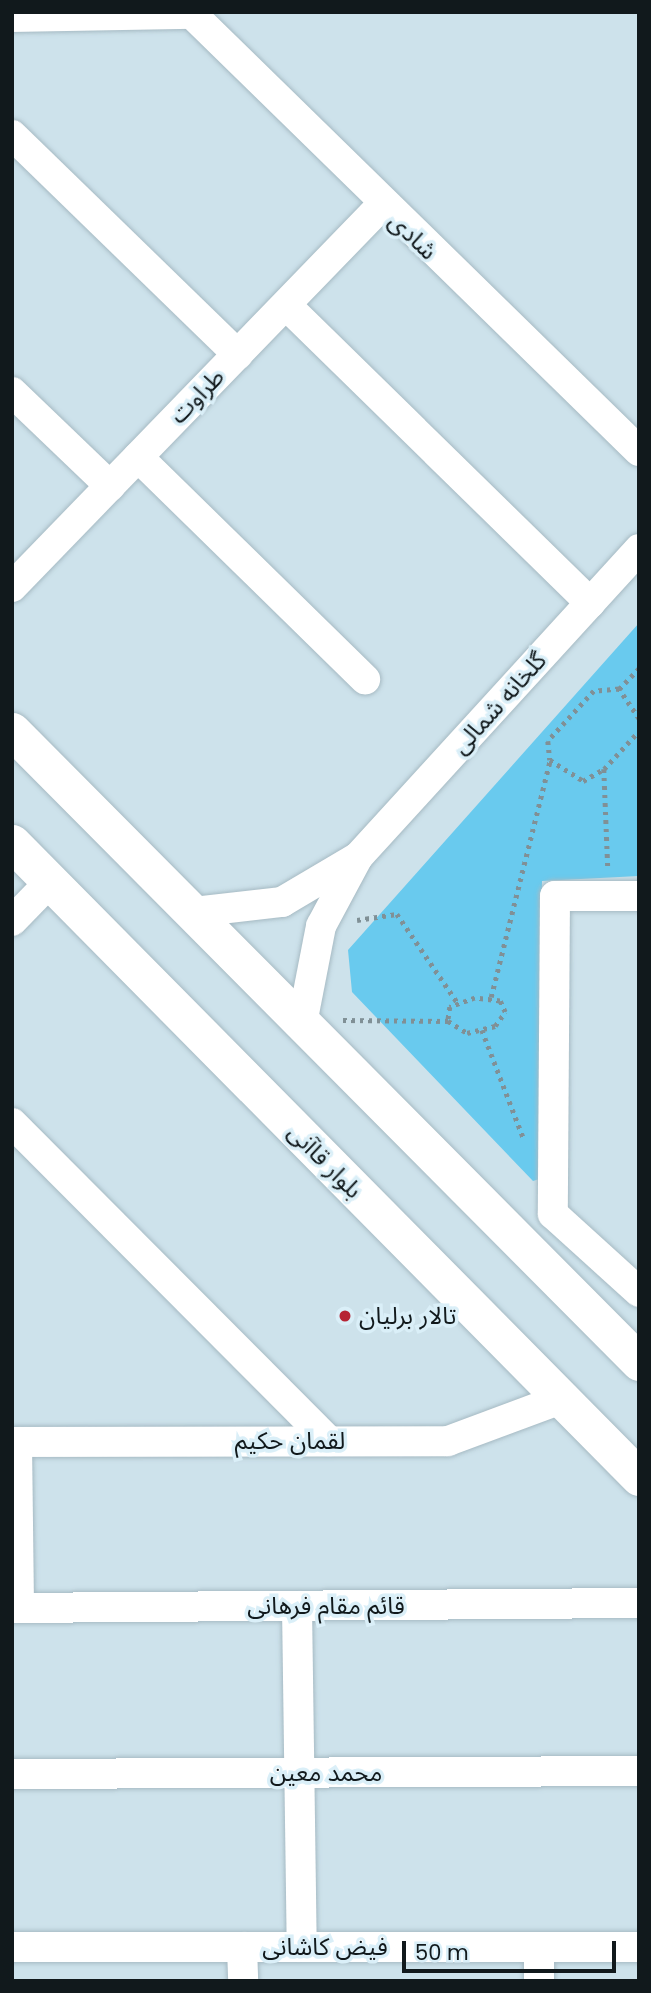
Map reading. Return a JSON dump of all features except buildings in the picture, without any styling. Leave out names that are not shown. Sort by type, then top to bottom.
[{"type":"main road","points":[[12,731],[303,1019],[639,1362]]},
{"type":"main road","name":"بلوار قاآنی","points":[[12,843],[639,1477]]},
{"type":"street","points":[[12,17],[192,13]]},
{"type":"street","name":"شادی","points":[[192,13],[381,206],[639,451]]},
{"type":"street","points":[[12,135],[237,355]]},
{"type":"street","name":"طراوت","points":[[12,587],[381,206]]},
{"type":"street","points":[[286,305],[590,603]]},
{"type":"street","points":[[12,392],[110,486]]},
{"type":"street","points":[[138,457],[365,679]]},
{"type":"street","name":"گلخانه شمالی","points":[[358,857],[639,549]]},
{"type":"street","points":[[194,912],[282,902],[358,857]]},
{"type":"street","points":[[303,1019],[321,926],[358,857]]},
{"type":"street","points":[[12,921],[49,883]]},
{"type":"street","points":[[639,896],[555,896],[553,1214],[639,1292]]},
{"type":"street","points":[[12,1123],[329,1441]]},
{"type":"street","name":"لقمان حکیم","points":[[15,1442],[448,1441],[561,1399]]},
{"type":"street","points":[[15,1442],[15,1608]]},
{"type":"street","name":"قائم مقام فرهانی","points":[[15,1608],[639,1603]]},
{"type":"street","points":[[298,1606],[302,1947]]},
{"type":"street","name":"محمد معین","points":[[12,1774],[639,1771]]},
{"type":"street","name":"فیض کاشانی","points":[[12,1947],[639,1947]]},
{"type":"street","points":[[243,1947],[243,1981]]},
{"type":"street","points":[[539,1947],[539,1981]]},
{"type":"path","points":[[491,997],[550,760],[548,741],[594,691],[619,689],[639,668]]},
{"type":"path","points":[[619,689],[639,719]]},
{"type":"path","points":[[550,760],[583,781],[604,769],[639,731]]},
{"type":"path","points":[[604,769],[609,896]]},
{"type":"path","points":[[321,926],[397,914],[457,1002]]},
{"type":"path","points":[[448,1020],[457,1031],[482,1030],[503,1020],[500,1001],[491,997],[457,1002]]},
{"type":"path","points":[[448,1020],[457,1002]]},
{"type":"path","points":[[303,1019],[448,1020]]},
{"type":"path","points":[[482,1030],[529,1152]]},
{"type":"shaded area","points":[[639,623],[639,876],[542,881],[546,1177],[533,1181],[352,992],[348,950]]},
{"type":"place","name":"تالار برلیان","points":[[345,1316]]}]
